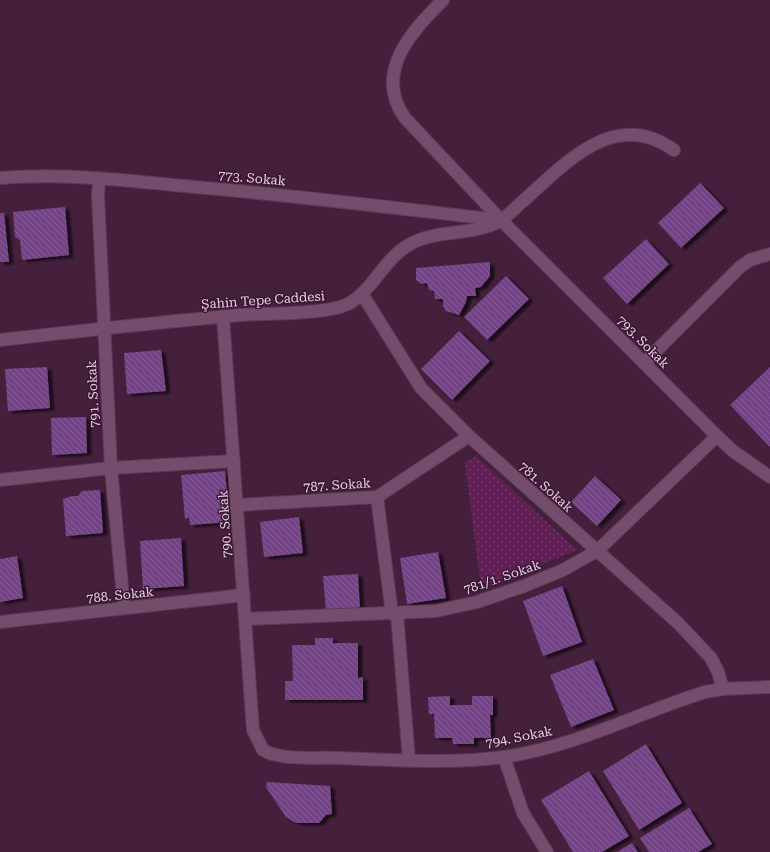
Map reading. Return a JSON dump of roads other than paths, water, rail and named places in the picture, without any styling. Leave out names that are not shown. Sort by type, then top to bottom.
[{"type":"street","name":"793. Sokak","points":[[443,0],[419,26],[396,61],[392,75],[394,100],[405,118],[501,220],[717,436],[733,451],[770,477]]},
{"type":"street","name":"Şahin Tepe Caddesi","points":[[0,340],[104,328],[223,317],[328,310],[351,303],[362,294],[386,265],[408,246],[421,239],[478,230],[501,220],[565,164],[593,145],[607,138],[625,134],[641,135],[662,141],[674,150]]},
{"type":"street","name":"773. Sokak","points":[[0,178],[44,176],[99,179],[285,195],[501,220]]},
{"type":"street","name":"791. Sokak","points":[[99,179],[98,196],[110,468],[124,608]]},
{"type":"street","points":[[644,363],[740,267],[750,260],[770,254]]},
{"type":"street","name":"781. Sokak","points":[[362,294],[420,388],[470,436],[678,623],[711,658],[718,672],[723,689]]},
{"type":"street","name":"790. Sokak","points":[[223,317],[253,730]]},
{"type":"street","name":"787. Sokak","points":[[237,505],[377,497],[470,436]]},
{"type":"street","name":"781/1. Sokak","points":[[245,619],[395,614],[436,611],[478,602],[563,570],[597,551],[717,436]]},
{"type":"street","points":[[0,480],[110,468],[234,461]]},
{"type":"street","points":[[377,497],[395,614],[409,760]]},
{"type":"street","name":"788. Sokak","points":[[0,622],[244,595]]},
{"type":"street","name":"794. Sokak","points":[[253,730],[263,750],[279,756],[409,760],[504,757],[562,743],[689,697],[723,689],[770,688]]},
{"type":"street","points":[[504,757],[523,813],[547,852]]}]
